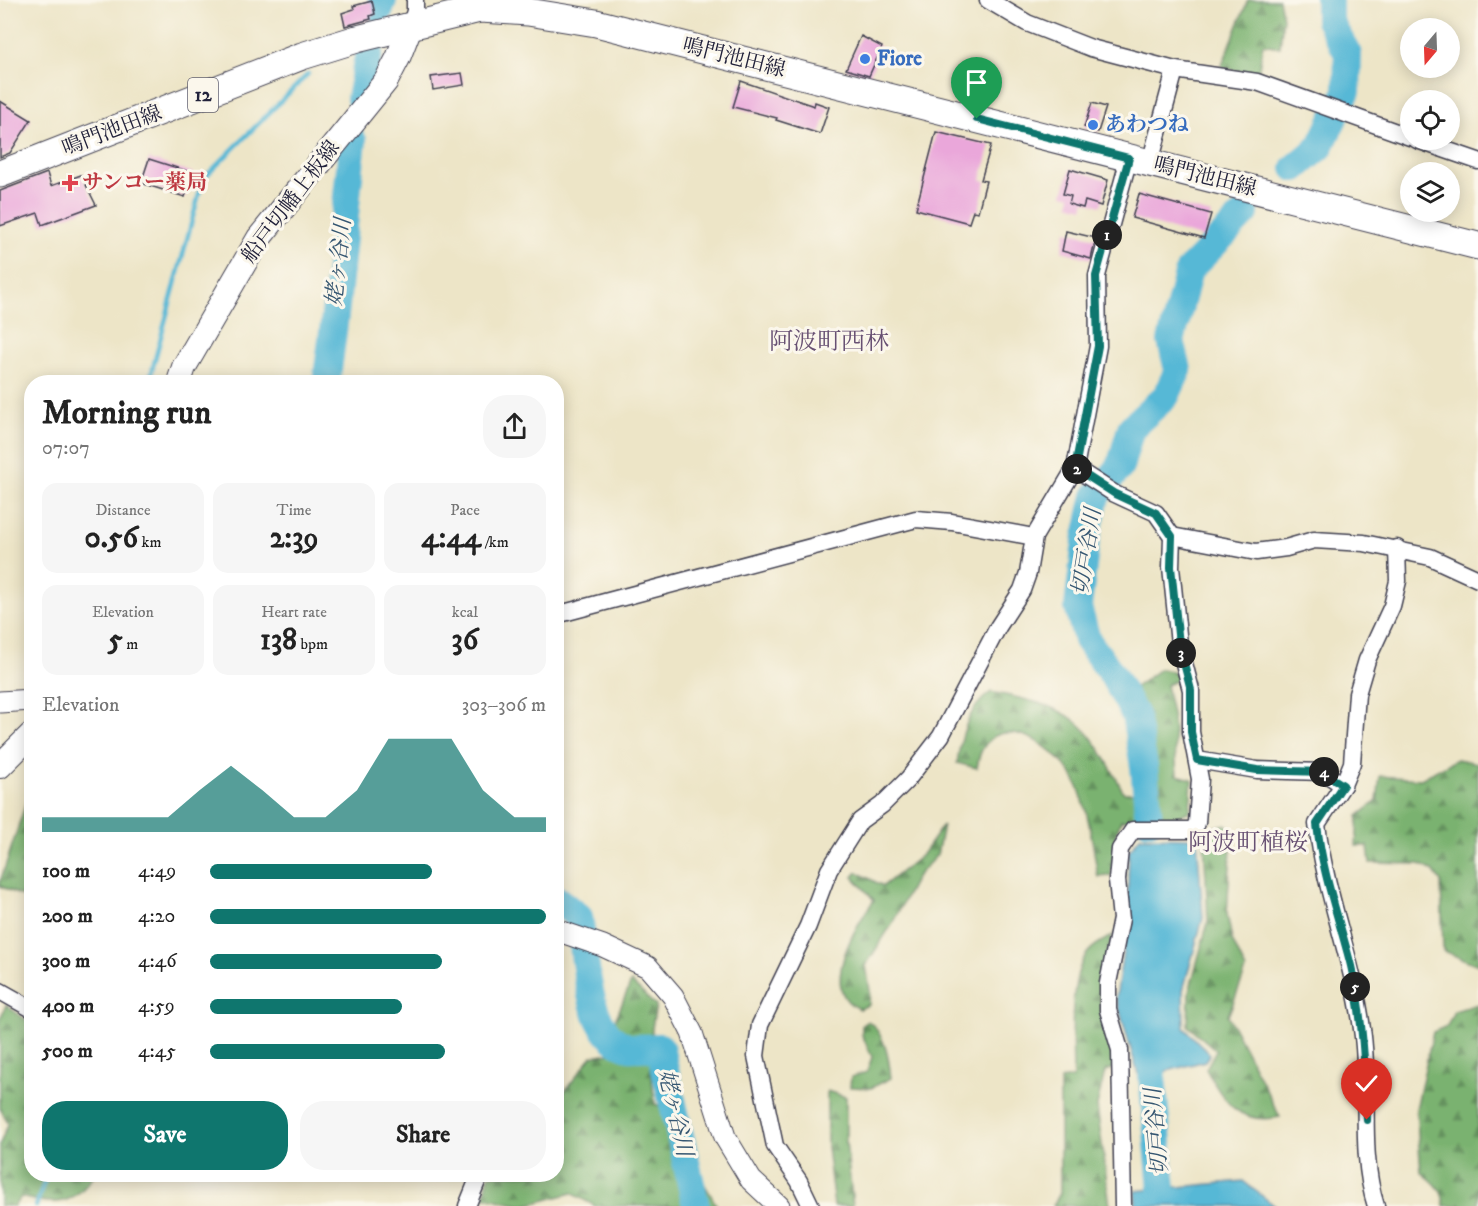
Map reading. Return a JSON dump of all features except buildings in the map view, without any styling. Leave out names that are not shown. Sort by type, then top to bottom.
[{"type":"main road","name":"鳴門池田線","points":[[0,174],[302,57],[357,39],[410,27],[480,5],[596,23],[1478,246]]},
{"type":"main road","name":"船戸切幡上板線","points":[[181,375],[259,238],[386,81],[410,27]]},
{"type":"main road","points":[[0,766],[24,742]]},
{"type":"street","points":[[410,27],[415,11],[415,0]]},
{"type":"street","points":[[988,0],[1027,23],[1091,48],[1175,70],[1257,82],[1400,133]]},
{"type":"street","points":[[811,1206],[799,1180],[775,1146],[756,1056],[760,1025],[808,926],[830,870],[860,821],[882,805],[908,779],[941,736],[999,627],[1022,590],[1028,573],[1034,537],[1075,468],[1098,346],[1096,276],[1175,70]]},
{"type":"street","points":[[1448,150],[1478,160]]},
{"type":"street","points":[[1075,468],[1156,513],[1172,536],[1171,567],[1179,644],[1191,690],[1191,732],[1200,779],[1197,823],[1193,830],[1133,830],[1120,849],[1117,880],[1120,919],[1108,983],[1108,1010],[1120,1050],[1123,1206]]},
{"type":"street","points":[[564,613],[916,519],[952,522],[1034,537]]},
{"type":"street","points":[[1172,536],[1256,552],[1286,548],[1314,540],[1364,543],[1430,557],[1478,579]]},
{"type":"street","points":[[1376,1206],[1368,1182],[1363,1030],[1351,967],[1320,855],[1317,824],[1343,785],[1352,763],[1357,694],[1367,660],[1392,606],[1398,581],[1396,548]]},
{"type":"street","points":[[0,702],[24,700]]},
{"type":"street","points":[[1197,760],[1257,770],[1323,772],[1343,785]]},
{"type":"street","points":[[564,933],[603,946],[648,967],[673,996],[692,1033],[725,1137],[751,1180],[779,1206]]},
{"type":"street","points":[[0,991],[24,1004]]},
{"type":"street","points":[[467,1206],[477,1182]]},
{"type":"green space","points":[[1248,0],[1279,0],[1283,18],[1280,47],[1263,44],[1258,74],[1221,68]]},
{"type":"green space","points":[[1160,669],[1171,671],[1180,679],[1166,685],[1173,719],[1177,775],[1192,779],[1190,811],[1177,817],[1121,820],[1116,834],[1111,876],[1098,877],[1090,829],[1076,782],[1059,759],[1047,748],[1033,739],[1005,733],[992,738],[982,750],[977,768],[957,763],[966,724],[976,706],[991,692],[1035,702],[1065,714],[1090,735],[1124,793],[1152,792],[1142,717],[1130,691]]},
{"type":"green space","points":[[1457,759],[1478,763],[1478,965],[1443,951],[1441,882],[1433,871],[1420,864],[1370,863],[1368,846],[1356,846],[1358,816],[1377,801],[1380,776],[1421,779]]},
{"type":"green space","points":[[24,809],[24,897],[0,886]]},
{"type":"green space","points":[[1226,824],[1232,832],[1227,914],[1232,940],[1246,970],[1228,1016],[1280,1117],[1254,1118],[1243,1114],[1226,1101],[1206,1069],[1216,1050],[1188,1026],[1189,992],[1208,922],[1204,840],[1211,828]]},
{"type":"green space","points":[[943,825],[937,855],[917,876],[892,924],[866,965],[870,991],[869,1005],[859,1009],[847,1000],[841,988],[841,973],[850,940],[874,900],[853,877],[857,872],[883,886],[921,856]]},
{"type":"green space","points":[[1113,935],[1100,984],[1100,1004],[1111,1048],[1113,1069],[1105,1071],[1097,1106],[1110,1206],[1053,1206],[1060,1193],[1060,1080],[1073,1078],[1073,1000],[1079,970],[1087,954]]},
{"type":"green space","points":[[631,982],[656,1006],[651,1055],[655,1104],[669,1109],[697,1171],[717,1206],[595,1206],[572,1193],[523,1206],[484,1197],[487,1182],[564,1182],[564,1092],[592,1056],[610,1053],[614,1023]]},
{"type":"green space","points":[[1478,1004],[1478,1206],[1444,1206],[1440,1191],[1421,1172],[1416,1109],[1433,1032],[1447,1026],[1454,1011]]},
{"type":"green space","points":[[6,1005],[24,1019],[24,1182],[88,1182],[79,1193],[63,1201],[45,1202],[21,1197],[14,1206],[0,1206],[0,1144],[8,1124],[0,1108],[0,1019]]},
{"type":"green space","points":[[868,1021],[882,1039],[891,1078],[871,1088],[850,1087],[851,1077],[867,1072],[872,1057],[862,1035],[862,1025]]},
{"type":"green space","points":[[827,1091],[846,1097],[846,1142],[853,1206],[834,1206],[827,1147]]},
{"type":"water","points":[[1140,837],[1197,838],[1203,918],[1183,990],[1184,1028],[1210,1054],[1205,1061],[1152,1075],[1138,1074],[1116,998],[1127,925],[1129,851]]},
{"type":"water","points":[[1243,1181],[1275,1206],[1136,1206],[1135,1191]]},
{"type":"waterway","name":"姥ヶ谷川","points":[[380,9],[383,0]]},
{"type":"waterway","name":"切戸谷川","points":[[1295,168],[1320,147],[1347,91],[1348,54],[1329,20],[1329,0]]},
{"type":"waterway","name":"姥ヶ谷川","points":[[360,99],[369,52]]},
{"type":"waterway","name":"姥ヶ谷川","points":[[361,59],[367,57]]},
{"type":"waterway","points":[[151,375],[203,179],[308,74]]},
{"type":"waterway","name":"姥ヶ谷川","points":[[327,375],[353,141]]},
{"type":"waterway","name":"切戸谷川","points":[[1149,821],[1144,766],[1135,715],[1112,674],[1087,640],[1078,607],[1086,541],[1096,496],[1120,467],[1131,428],[1166,396],[1178,370],[1171,341],[1189,270],[1245,213]]},
{"type":"waterway","name":"姥ヶ谷川","points":[[564,905],[579,917],[589,989],[601,1023],[610,1036],[627,1047],[660,1047],[696,1206]]},
{"type":"waterway","name":"切戸谷川","points":[[1152,1075],[1162,1189]]},
{"type":"waterway","points":[[36,1206],[44,1182]]},
{"type":"place","name":"Fiore","points":[[865,59]]},
{"type":"place","name":"あわつね","points":[[1093,125]]},
{"type":"place","name":"サンコー薬局","points":[[70,183]]},
{"type":"district","name":"阿波町西林","points":[[829,342]]},
{"type":"district","name":"阿波町植桜","points":[[1248,843]]},
{"type":"route","points":[[977,119],[1129,158],[1096,276],[1098,346],[1075,468],[1115,494],[1156,513],[1172,536],[1171,567],[1179,644],[1191,690],[1191,732],[1197,760],[1257,770],[1323,772],[1343,785],[1317,824],[1320,855],[1351,967],[1363,1030],[1367,1120]]}]
